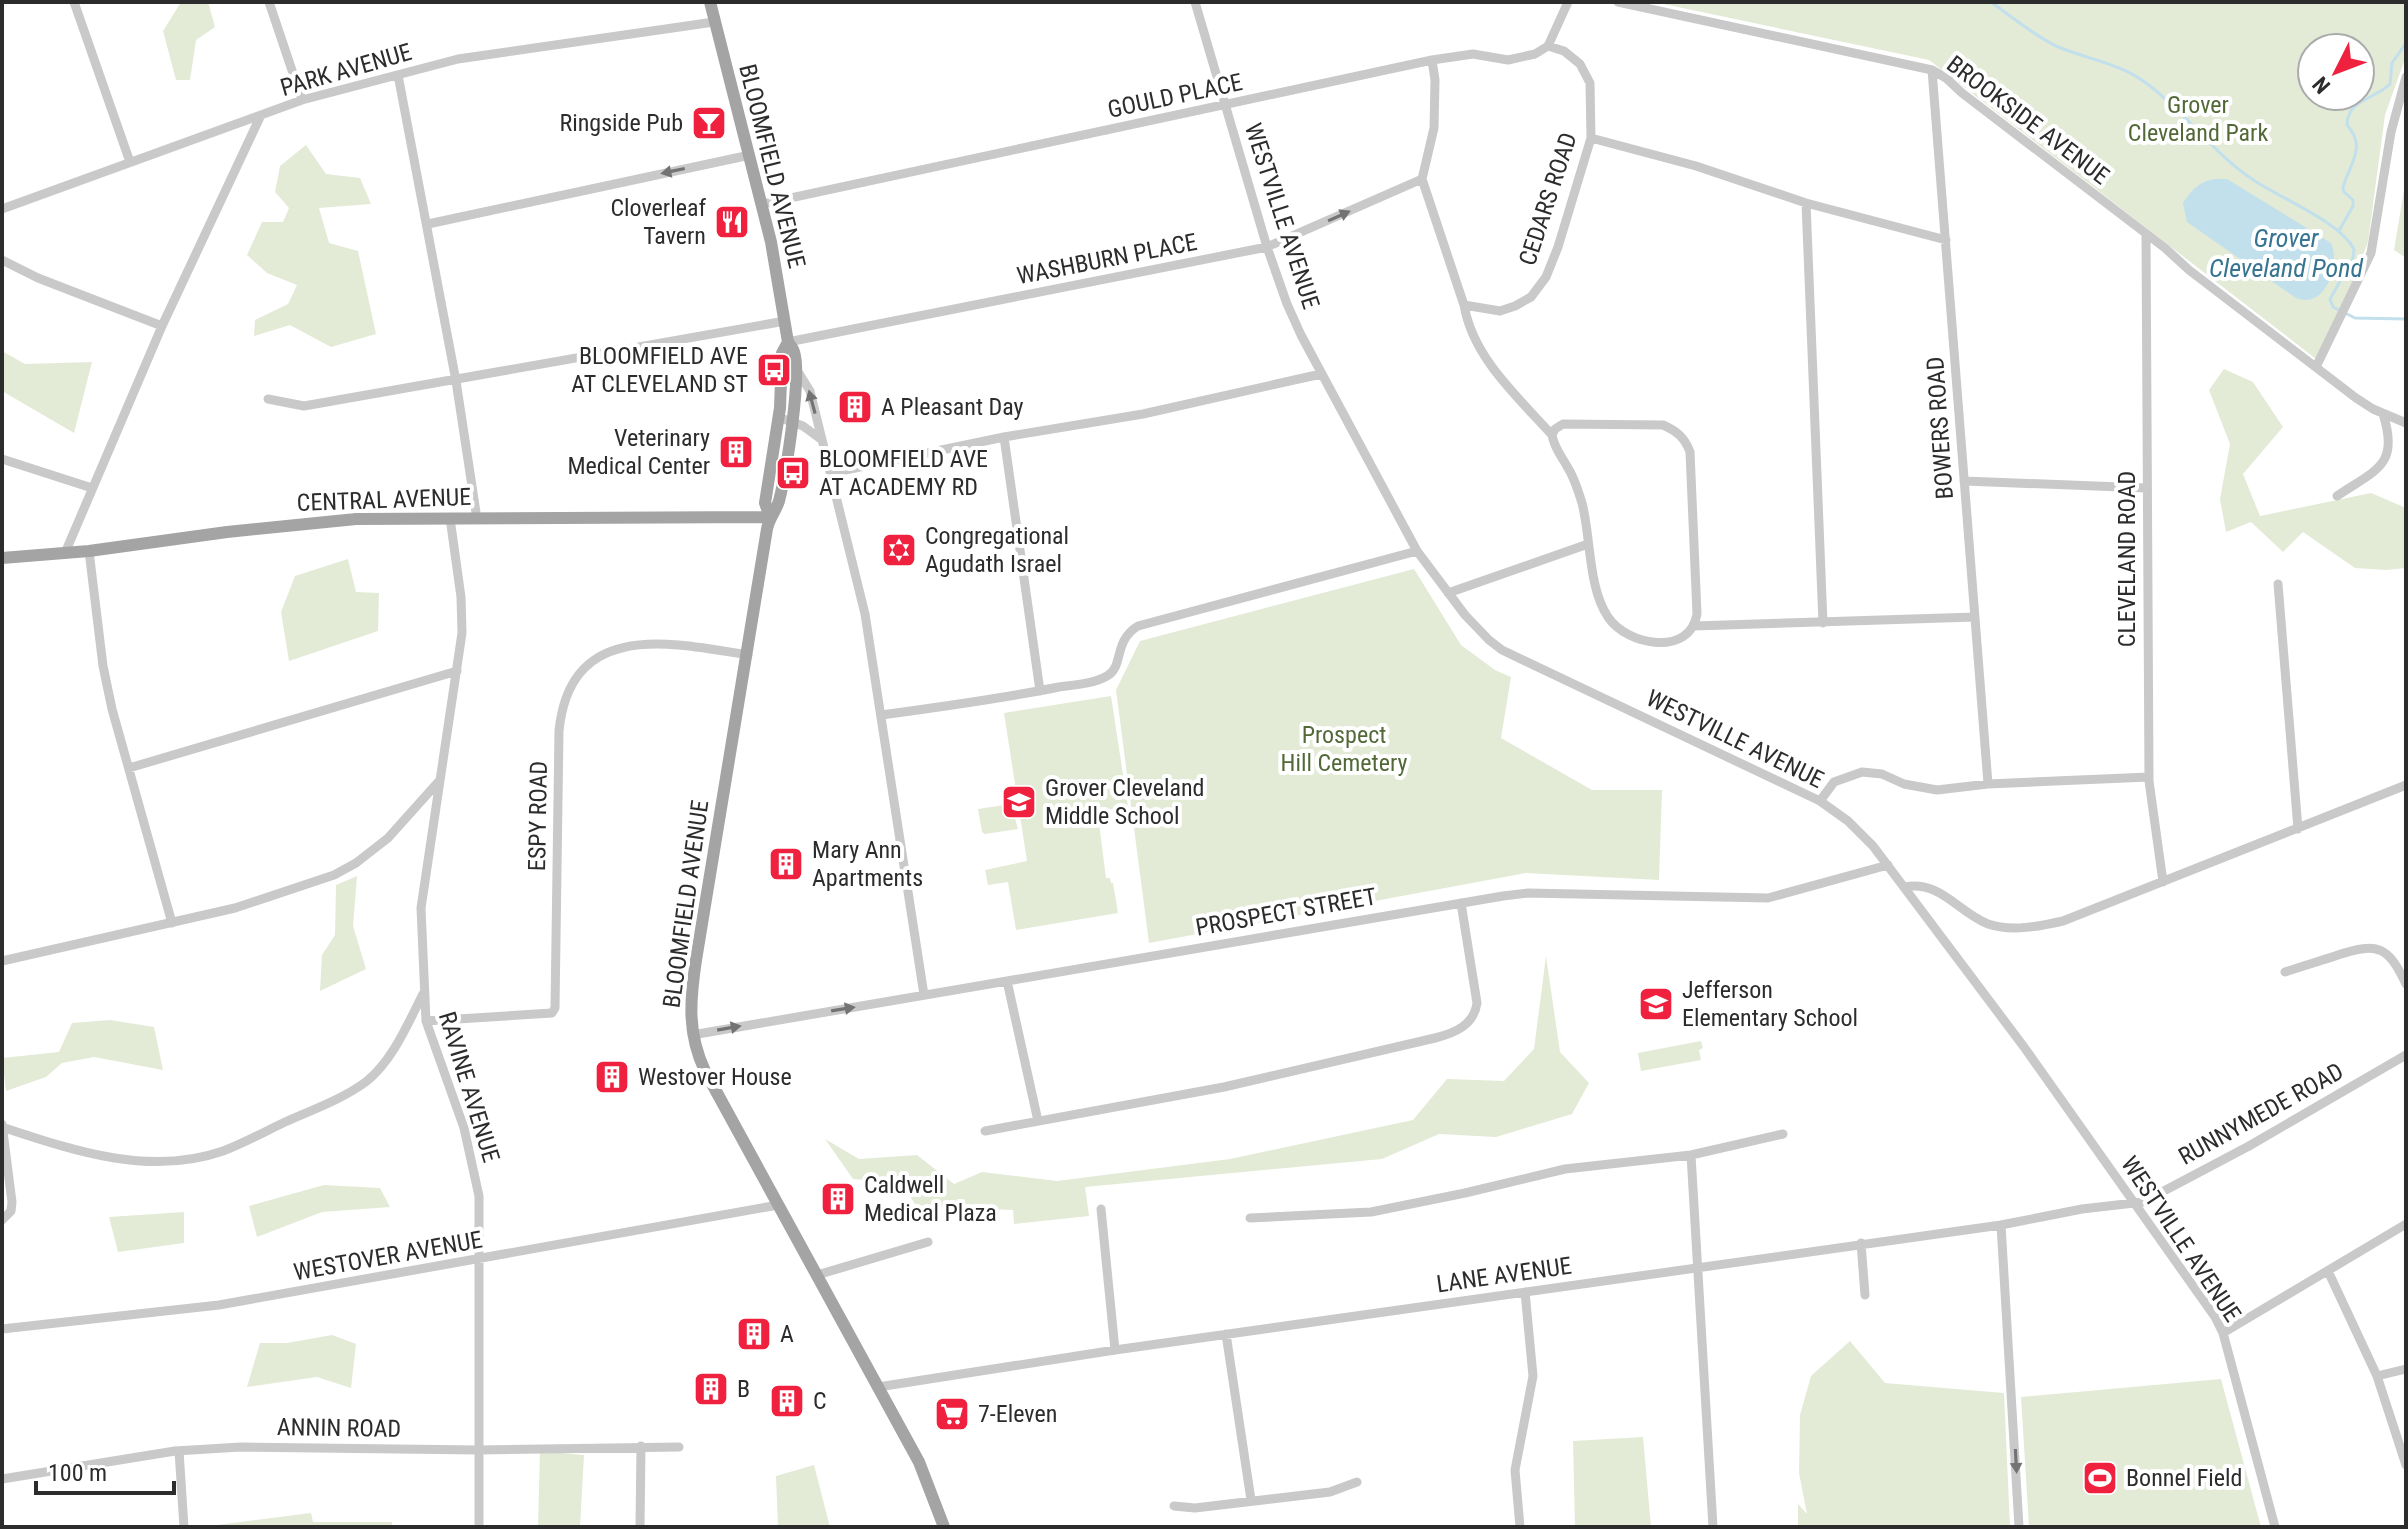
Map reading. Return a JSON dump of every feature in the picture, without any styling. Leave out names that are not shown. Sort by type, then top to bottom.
[{"type":"main road","name":"BLOOMFIELD AVENUE","points":[[710,2],[762,204],[788,342],[796,367],[792,422],[778,505],[770,517],[691,992],[692,1035],[705,1071],[919,1462],[944,1527]]},
{"type":"main road","name":"BLOOMFIELD AVENUE","points":[[770,517],[765,503],[778,417],[782,353],[788,342]]},
{"type":"main road","name":"CENTRAL AVENUE","points":[[2,558],[89,551],[227,532],[356,519],[770,517]]},
{"type":"street","points":[[74,2],[130,162]]},
{"type":"street","points":[[269,2],[302,100]]},
{"type":"street","name":"WESTVILLE AVENUE","points":[[1195,2],[1267,247],[1287,304],[1321,374],[1417,551],[1489,640],[1518,659],[1820,801],[1862,834],[2024,1047],[2209,1308],[2223,1333],[2275,1527]]},
{"type":"street","points":[[1548,46],[1568,2]]},
{"type":"street","name":"BROOKSIDE AVENUE","points":[[1618,2],[1932,70],[2316,367]]},
{"type":"street","name":"PARK AVENUE","points":[[2,209],[302,100],[458,59],[714,22]]},
{"type":"street","name":"GOULD PLACE","points":[[762,204],[1432,60],[1473,54],[1508,60],[1525,58],[1548,46]]},
{"type":"street","name":"CEDARS ROAD","points":[[1464,305],[1500,311],[1531,297],[1546,277],[1591,138],[1590,83],[1580,64],[1564,51],[1548,46]]},
{"type":"street","points":[[1432,60],[1435,80],[1434,128],[1422,179],[1475,338],[1491,367],[1552,435],[1576,484],[1604,611],[1617,627],[1637,638],[1662,642],[1680,640],[1694,626],[1697,614],[1690,452],[1682,437],[1663,425],[1631,424],[1563,424],[1552,435]]},
{"type":"street","name":"BOWERS ROAD","points":[[1932,70],[1988,784]]},
{"type":"street","points":[[398,75],[456,381],[477,519]]},
{"type":"street","points":[[2406,77],[2391,132],[2375,243],[2316,367],[2356,398],[2406,423]]},
{"type":"street","points":[[65,553],[162,326],[261,115]]},
{"type":"street","points":[[1591,138],[1696,166],[1806,203],[1946,240]]},
{"type":"street","points":[[428,224],[750,155]]},
{"type":"street","name":"WASHBURN PLACE","points":[[788,342],[1267,247],[1422,179]]},
{"type":"street","points":[[1806,203],[1823,623]]},
{"type":"street","name":"CLEVELAND ROAD","points":[[2146,235],[2149,777],[2163,882]]},
{"type":"street","points":[[2,260],[38,278],[162,326]]},
{"type":"street","points":[[268,399],[304,406],[785,321]]},
{"type":"street","points":[[796,367],[810,391],[865,614],[924,995]]},
{"type":"street","points":[[831,473],[1004,437],[1143,414],[1321,374]]},
{"type":"street","points":[[2337,496],[2385,461],[2390,448],[2390,435],[2383,414]]},
{"type":"street","points":[[778,417],[822,440]]},
{"type":"street","points":[[1004,437],[1040,691]]},
{"type":"street","points":[[2,459],[92,488]]},
{"type":"street","points":[[1964,481],[2146,488]]},
{"type":"street","name":"RAVINE AVENUE","points":[[450,518],[461,597],[462,633],[421,908],[423,994],[426,1021],[464,1128],[479,1196],[479,1527]]},
{"type":"street","points":[[1448,593],[1588,544]]},
{"type":"street","points":[[89,551],[103,666],[172,923]]},
{"type":"street","points":[[881,715],[1101,679],[1111,674],[1121,642],[1138,626],[1417,551]]},
{"type":"street","points":[[2278,584],[2298,829]]},
{"type":"street","points":[[1694,626],[1975,617]]},
{"type":"street","name":"ESPY ROAD","points":[[426,1021],[552,1013],[555,1008],[559,731],[566,697],[581,674],[602,655],[637,643],[748,655]]},
{"type":"street","points":[[129,768],[457,671]]},
{"type":"street","points":[[1820,801],[1834,782],[1862,772],[1882,774],[1904,784],[1927,789],[2149,777]]},
{"type":"street","points":[[2,961],[235,908],[334,875],[356,863],[388,838],[440,780]]},
{"type":"street","points":[[1905,887],[1919,884],[1932,887],[1990,925],[2040,926],[2063,921],[2406,785]]},
{"type":"street","name":"PROSPECT STREET","points":[[692,1035],[1528,893],[1768,898],[1888,865]]},
{"type":"street","points":[[985,1131],[1224,1087],[1435,1038],[1459,1029],[1476,1013],[1477,1003],[1461,903]]},
{"type":"street","points":[[2285,972],[2362,947],[2376,948],[2388,955],[2398,967],[2406,984]]},
{"type":"street","points":[[1007,981],[1038,1121]]},
{"type":"street","points":[[2,1220],[11,1211],[12,1202],[2,1126],[110,1159],[179,1159],[223,1151],[336,1099],[367,1081],[398,1042],[423,994]]},
{"type":"street","name":"RUNNYMEDE ROAD","points":[[2134,1204],[2249,1146],[2406,1055]]},
{"type":"street","points":[[1250,1218],[1371,1212],[1565,1169],[1691,1155],[1783,1134]]},
{"type":"street","points":[[1691,1155],[1713,1527]]},
{"type":"street","name":"LANE AVENUE","points":[[878,1387],[1115,1350],[2001,1225],[2082,1209],[2134,1204]]},
{"type":"street","name":"WESTOVER AVENUE","points":[[2,1329],[219,1305],[778,1205]]},
{"type":"street","points":[[1101,1209],[1115,1350]]},
{"type":"street","points":[[2223,1333],[2406,1224]]},
{"type":"street","points":[[2001,1225],[2019,1527]]},
{"type":"street","points":[[817,1275],[928,1242]]},
{"type":"street","points":[[1861,1243],[1865,1295]]},
{"type":"street","points":[[2328,1271],[2377,1376],[2406,1465]]},
{"type":"street","points":[[1520,1527],[1515,1470],[1533,1376],[1525,1292]]},
{"type":"street","points":[[1226,1334],[1251,1500]]},
{"type":"street","points":[[2377,1376],[2406,1369]]},
{"type":"street","points":[[640,1527],[641,1446]]},
{"type":"street","name":"ANNIN ROAD","points":[[2,1479],[179,1451],[241,1447],[479,1450],[679,1447]]},
{"type":"street","points":[[179,1451],[184,1527]]},
{"type":"street","points":[[1174,1506],[1195,1508],[1330,1492],[1357,1482]]},
{"type":"green space","points":[[181,2],[208,2],[215,27],[196,40],[190,80],[176,80],[163,31]]},
{"type":"green space","name":"Grover Cleveland Park","points":[[1654,2],[2406,2],[2406,56],[2385,115],[2368,242],[2316,359],[1929,60]]},
{"type":"green space","points":[[306,145],[326,174],[360,178],[371,204],[319,208],[329,243],[358,251],[376,334],[331,347],[290,325],[254,336],[255,320],[288,304],[297,285],[267,273],[247,255],[262,222],[283,222],[289,208],[275,192],[280,166]]},
{"type":"green space","points":[[2406,190],[2406,258],[2394,250]]},
{"type":"green space","points":[[2,351],[25,364],[92,362],[74,433],[2,391]]},
{"type":"green space","points":[[2224,369],[2253,382],[2283,427],[2243,474],[2260,516],[2371,493],[2406,508],[2406,568],[2355,568],[2303,532],[2283,552],[2251,522],[2226,532],[2220,499],[2230,444],[2209,390]]},
{"type":"green space","points":[[348,559],[356,592],[379,593],[378,631],[289,661],[281,612],[295,576]]},
{"type":"green space","name":"Prospect Hill Cemetery","points":[[1414,569],[1461,645],[1495,670],[1511,677],[1501,738],[1592,790],[1662,790],[1659,880],[1526,873],[1149,943],[1116,690],[1140,641]]},
{"type":"green space","points":[[1111,696],[1128,807],[1106,810],[1107,815],[1099,823],[1106,878],[1113,883],[1118,913],[1016,930],[1008,882],[988,885],[985,870],[1027,861],[1004,713]]},
{"type":"green space","points":[[1011,804],[1018,829],[982,832],[978,809]]},
{"type":"green space","points":[[357,876],[353,926],[366,969],[320,991],[322,955],[335,935],[336,885]]},
{"type":"green space","points":[[1546,956],[1560,1052],[1589,1083],[1572,1114],[1496,1137],[1439,1134],[1382,1159],[1085,1187],[1089,1216],[1014,1224],[1013,1210],[916,1206],[902,1183],[853,1179],[825,1139],[859,1159],[917,1155],[954,1184],[982,1172],[1057,1181],[1230,1159],[1413,1120],[1447,1079],[1504,1081],[1534,1049]]},
{"type":"green space","points":[[110,1020],[154,1027],[163,1070],[94,1057],[62,1063],[46,1077],[6,1091],[2,1058],[59,1052],[72,1023]]},
{"type":"green space","points":[[1701,1041],[1701,1060],[1641,1071],[1638,1053]]},
{"type":"green space","points":[[324,1185],[380,1188],[390,1207],[322,1212],[257,1237],[249,1206]]},
{"type":"green space","points":[[184,1212],[184,1243],[118,1252],[109,1217]]},
{"type":"green space","points":[[332,1335],[356,1344],[351,1388],[317,1377],[247,1387],[260,1343],[287,1343]]},
{"type":"green space","points":[[1850,1341],[1885,1383],[2004,1393],[2010,1527],[1798,1527],[1798,1504],[1807,1514],[1799,1473],[1800,1415],[1811,1376]]},
{"type":"green space","name":"Bonnel Field","points":[[2221,1379],[2261,1527],[2029,1527],[2021,1397]]},
{"type":"green space","points":[[1643,1437],[1651,1527],[1575,1527],[1573,1441]]},
{"type":"green space","points":[[540,1451],[584,1455],[580,1527],[538,1527]]},
{"type":"green space","points":[[814,1465],[830,1527],[778,1527],[776,1476]]},
{"type":"green space","points":[[311,1513],[313,1522],[392,1522],[392,1527],[201,1527]]},
{"type":"water","name":"Grover Cleveland Pond","points":[[2215,179],[2227,179],[2331,243],[2334,252],[2332,273],[2322,291],[2306,300],[2296,298],[2187,222],[2183,203],[2196,187]]},
{"type":"waterway","points":[[1991,2],[2056,46],[2136,76],[2160,94],[2240,170],[2347,239],[2354,249],[2353,258],[2330,299],[2333,307],[2355,318],[2406,319]]},
{"type":"waterway","points":[[2340,229],[2353,206],[2353,200],[2343,187],[2356,148],[2353,133],[2347,125],[2348,117],[2357,105],[2390,84],[2392,63],[2406,43]]},
{"type":"place","name":"Ringside Pub","points":[[709,123]]},
{"type":"place","name":"Cloverleaf Tavern","points":[[732,222]]},
{"type":"place","name":"BLOOMFIELD AVE AT CLEVELAND ST","points":[[774,370]]},
{"type":"place","name":"A Pleasant Day","points":[[855,407]]},
{"type":"place","name":"Veterinary Medical Center","points":[[736,452]]},
{"type":"place","name":"BLOOMFIELD AVE AT ACADEMY RD","points":[[793,473]]},
{"type":"place","name":"Congregational Agudath Israel","points":[[899,550]]},
{"type":"place","name":"Grover Cleveland Middle School","points":[[1019,802]]},
{"type":"place","name":"Mary Ann Apartments","points":[[786,864]]},
{"type":"place","name":"Jefferson Elementary School","points":[[1656,1004]]},
{"type":"place","name":"Westover House","points":[[612,1077]]},
{"type":"place","name":"Caldwell Medical Plaza","points":[[838,1199]]},
{"type":"place","name":"A","points":[[754,1334]]},
{"type":"place","name":"B","points":[[711,1389]]},
{"type":"place","name":"C","points":[[787,1401]]},
{"type":"place","name":"7-Eleven","points":[[952,1414]]},
{"type":"place","name":"Bonnel Field","points":[[2100,1478]]}]
